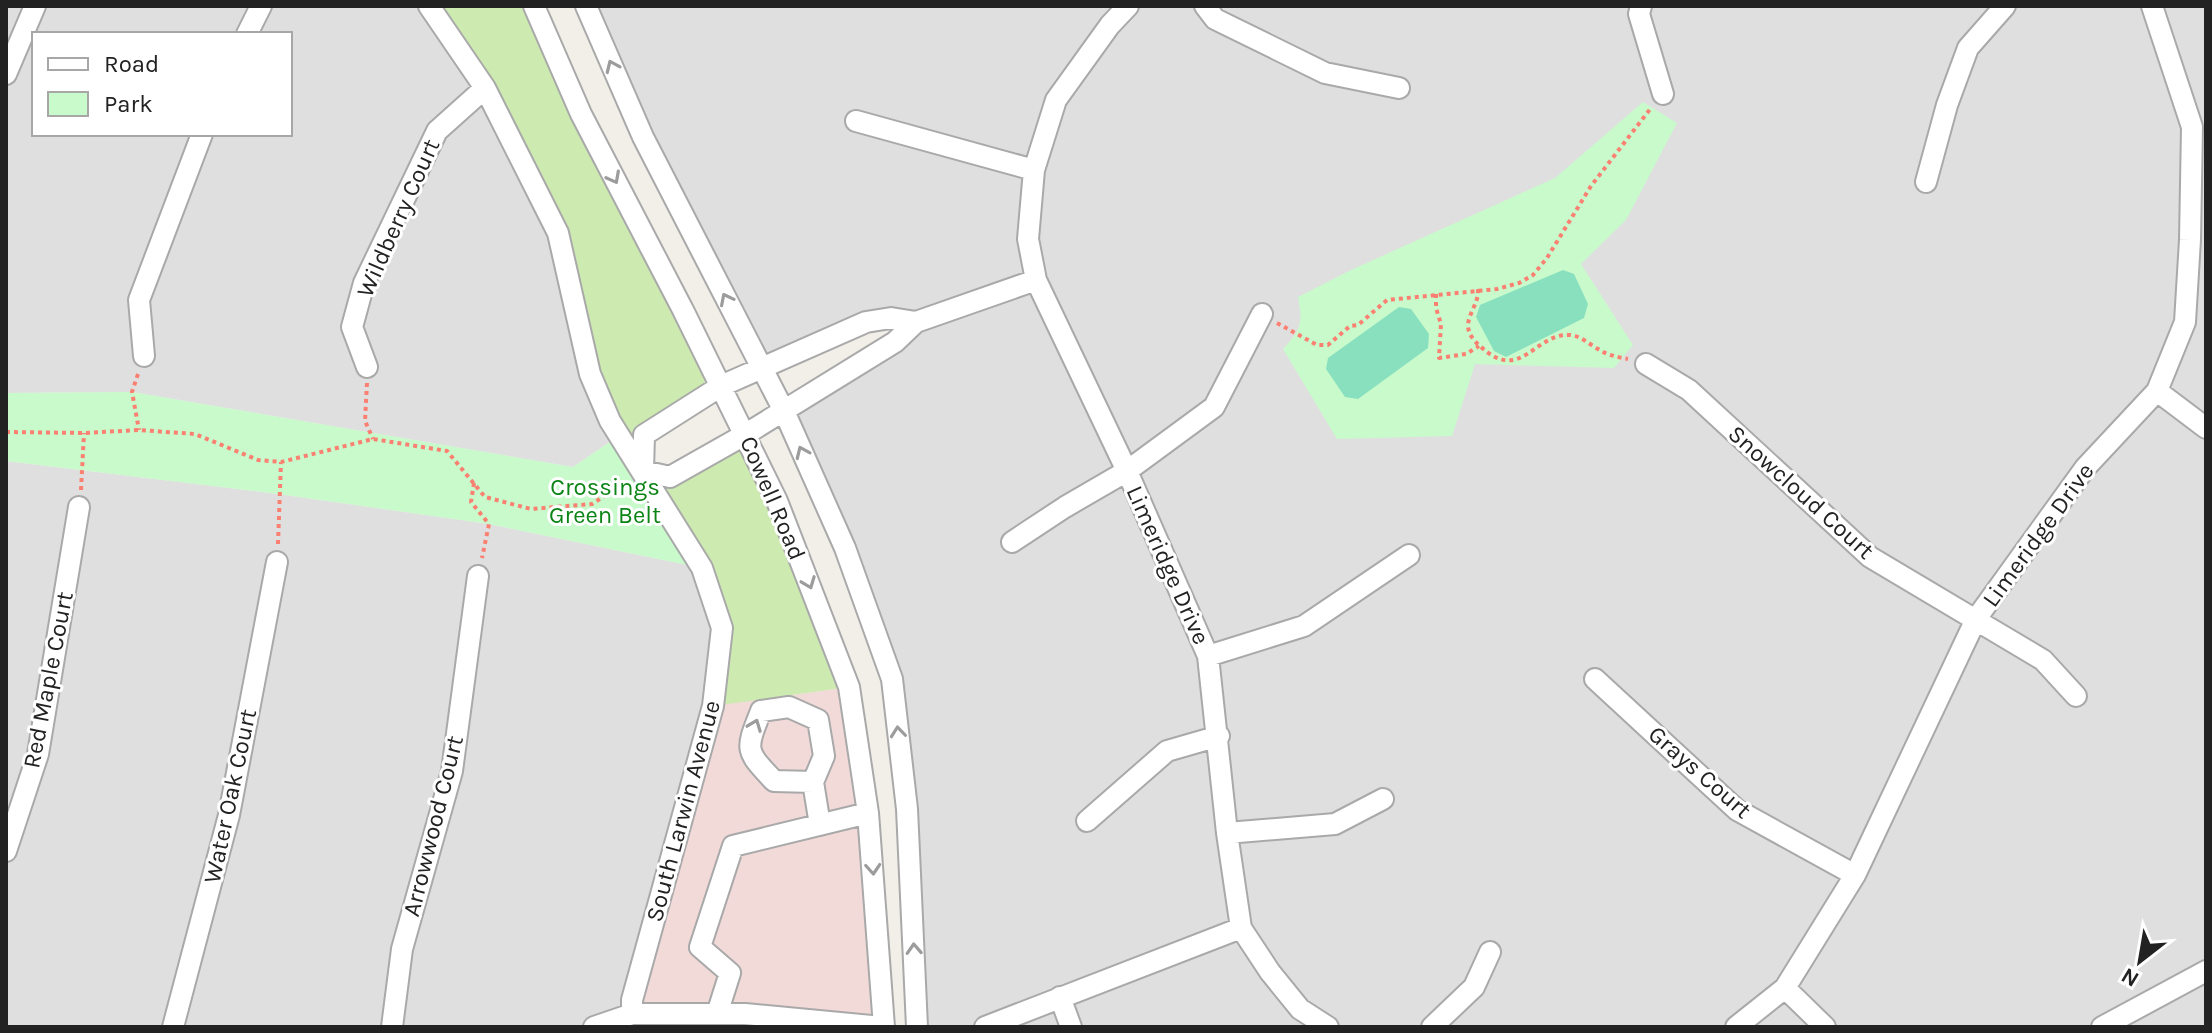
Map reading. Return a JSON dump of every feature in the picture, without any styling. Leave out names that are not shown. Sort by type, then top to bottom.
[{"type":"street","points":[[6,74],[35,6]]},
{"type":"street","points":[[248,32],[261,6]]},
{"type":"street","name":"South Larwin Avenue","points":[[429,6],[485,88],[558,233],[590,374],[610,421],[702,568],[722,628],[713,706],[632,1000],[632,1014]]},
{"type":"street","name":"Cowell Road","points":[[534,6],[581,114],[746,434],[777,501],[849,687],[868,813],[883,1027]]},
{"type":"street","name":"Cowell Road","points":[[586,6],[643,137],[784,411],[845,548],[892,679],[907,809],[917,1027]]},
{"type":"street","name":"Limeridge Drive","points":[[1128,6],[1110,25],[1056,100],[1034,170],[1028,239],[1036,280],[1127,471],[1208,656],[1227,833],[1241,928],[1270,972],[1300,1009],[1328,1027]]},
{"type":"street","points":[[1205,6],[1215,19],[1325,73],[1399,88]]},
{"type":"street","points":[[1641,6],[1639,14],[1663,94]]},
{"type":"street","points":[[1926,182],[1947,105],[1968,48],[2005,6]]},
{"type":"street","name":"Limeridge Drive","points":[[1736,1027],[1785,988],[1855,875],[1976,619],[2085,468],[2157,391],[2185,322],[2192,127],[2152,6]]},
{"type":"street","name":"Wildberry Court","points":[[367,367],[352,327],[364,283],[437,131],[485,88]]},
{"type":"street","points":[[856,121],[1034,170]]},
{"type":"street","points":[[144,356],[139,300],[201,136]]},
{"type":"street","points":[[916,322],[891,318],[866,322],[721,386],[644,435],[643,471],[670,477],[895,342],[916,322],[1036,280]]},
{"type":"street","points":[[1012,542],[1127,471],[1214,407],[1262,314]]},
{"type":"street","name":"Snowcloud Court","points":[[1646,364],[1689,390],[1870,557],[2043,660],[2076,696]]},
{"type":"street","points":[[2157,391],[2206,428]]},
{"type":"street","name":"Red Maple Court","points":[[6,851],[38,754],[79,507]]},
{"type":"street","points":[[1208,656],[1304,626],[1409,555]]},
{"type":"street","name":"Water Oak Court","points":[[173,1027],[229,815],[277,562]]},
{"type":"street","name":"Arrowwood Court","points":[[392,1027],[402,949],[452,771],[478,576]]},
{"type":"street","name":"Grays Court","points":[[1595,679],[1737,810],[1855,875]]},
{"type":"street","points":[[1087,821],[1167,751],[1219,736]]},
{"type":"street","points":[[813,782],[820,825]]},
{"type":"street","points":[[1227,833],[1335,824],[1383,799]]},
{"type":"street","points":[[717,1014],[730,973],[700,947],[733,846],[868,813]]},
{"type":"street","points":[[985,1027],[1241,928]]},
{"type":"street","points":[[1432,1027],[1474,987],[1490,952]]},
{"type":"street","points":[[2102,1027],[2206,971]]},
{"type":"street","points":[[1785,988],[1825,1027]]},
{"type":"street","points":[[1060,997],[1071,1027]]},
{"type":"street","points":[[594,1027],[632,1014],[717,1014],[745,1020],[883,1027]]},
{"type":"path","points":[[1262,314],[1317,345],[1328,345],[1387,300],[1497,289],[1519,283],[1533,275],[1547,258],[1591,186],[1663,94]]},
{"type":"path","points":[[1478,289],[1477,304],[1468,323],[1469,331],[1479,346],[1493,357],[1514,361],[1560,336],[1571,335],[1609,355],[1646,364]]},
{"type":"path","points":[[1436,294],[1441,324],[1439,358],[1466,354],[1479,346]]},
{"type":"path","points":[[139,430],[132,392],[144,356]]},
{"type":"path","points":[[367,367],[365,421],[373,439]]},
{"type":"path","points":[[6,432],[139,430],[195,434],[258,460],[281,462],[373,439],[447,451],[485,497],[531,509],[592,504],[643,471]]},
{"type":"path","points":[[79,507],[84,433]]},
{"type":"path","points":[[277,562],[281,462]]},
{"type":"path","points":[[474,483],[471,502],[489,524],[478,576]]},
{"type":"shaded area","points":[[6,6],[429,6],[558,233],[620,435],[573,467],[132,392],[6,393]]},
{"type":"shaded area","points":[[586,6],[2206,6],[2206,1027],[917,1027],[892,678],[784,411],[915,322],[891,318],[762,369]]},
{"type":"shaded area","points":[[6,461],[278,494],[489,524],[702,568],[882,1027],[6,1027]]},
{"type":"shaded area","points":[[849,687],[884,1027],[632,1014],[713,706]]},
{"type":"green space","points":[[429,6],[534,6],[721,386],[644,435],[643,470],[670,477],[746,434],[849,687],[713,706],[722,628],[702,568],[610,421],[558,233]]},
{"type":"green space","points":[[1643,102],[1677,123],[1626,220],[1581,264],[1633,345],[1614,368],[1475,364],[1452,436],[1337,439],[1283,349],[1299,325],[1298,297],[1555,178]]},
{"type":"green space","points":[[1563,270],[1574,274],[1588,304],[1584,318],[1506,357],[1494,351],[1476,317],[1480,305]]},
{"type":"green space","points":[[1399,307],[1411,309],[1429,334],[1428,348],[1358,399],[1345,397],[1326,369],[1328,358]]},
{"type":"green space","name":"Crossings Green Belt","points":[[132,392],[573,467],[620,435],[702,568],[489,524],[278,494],[6,461],[6,393]]}]
